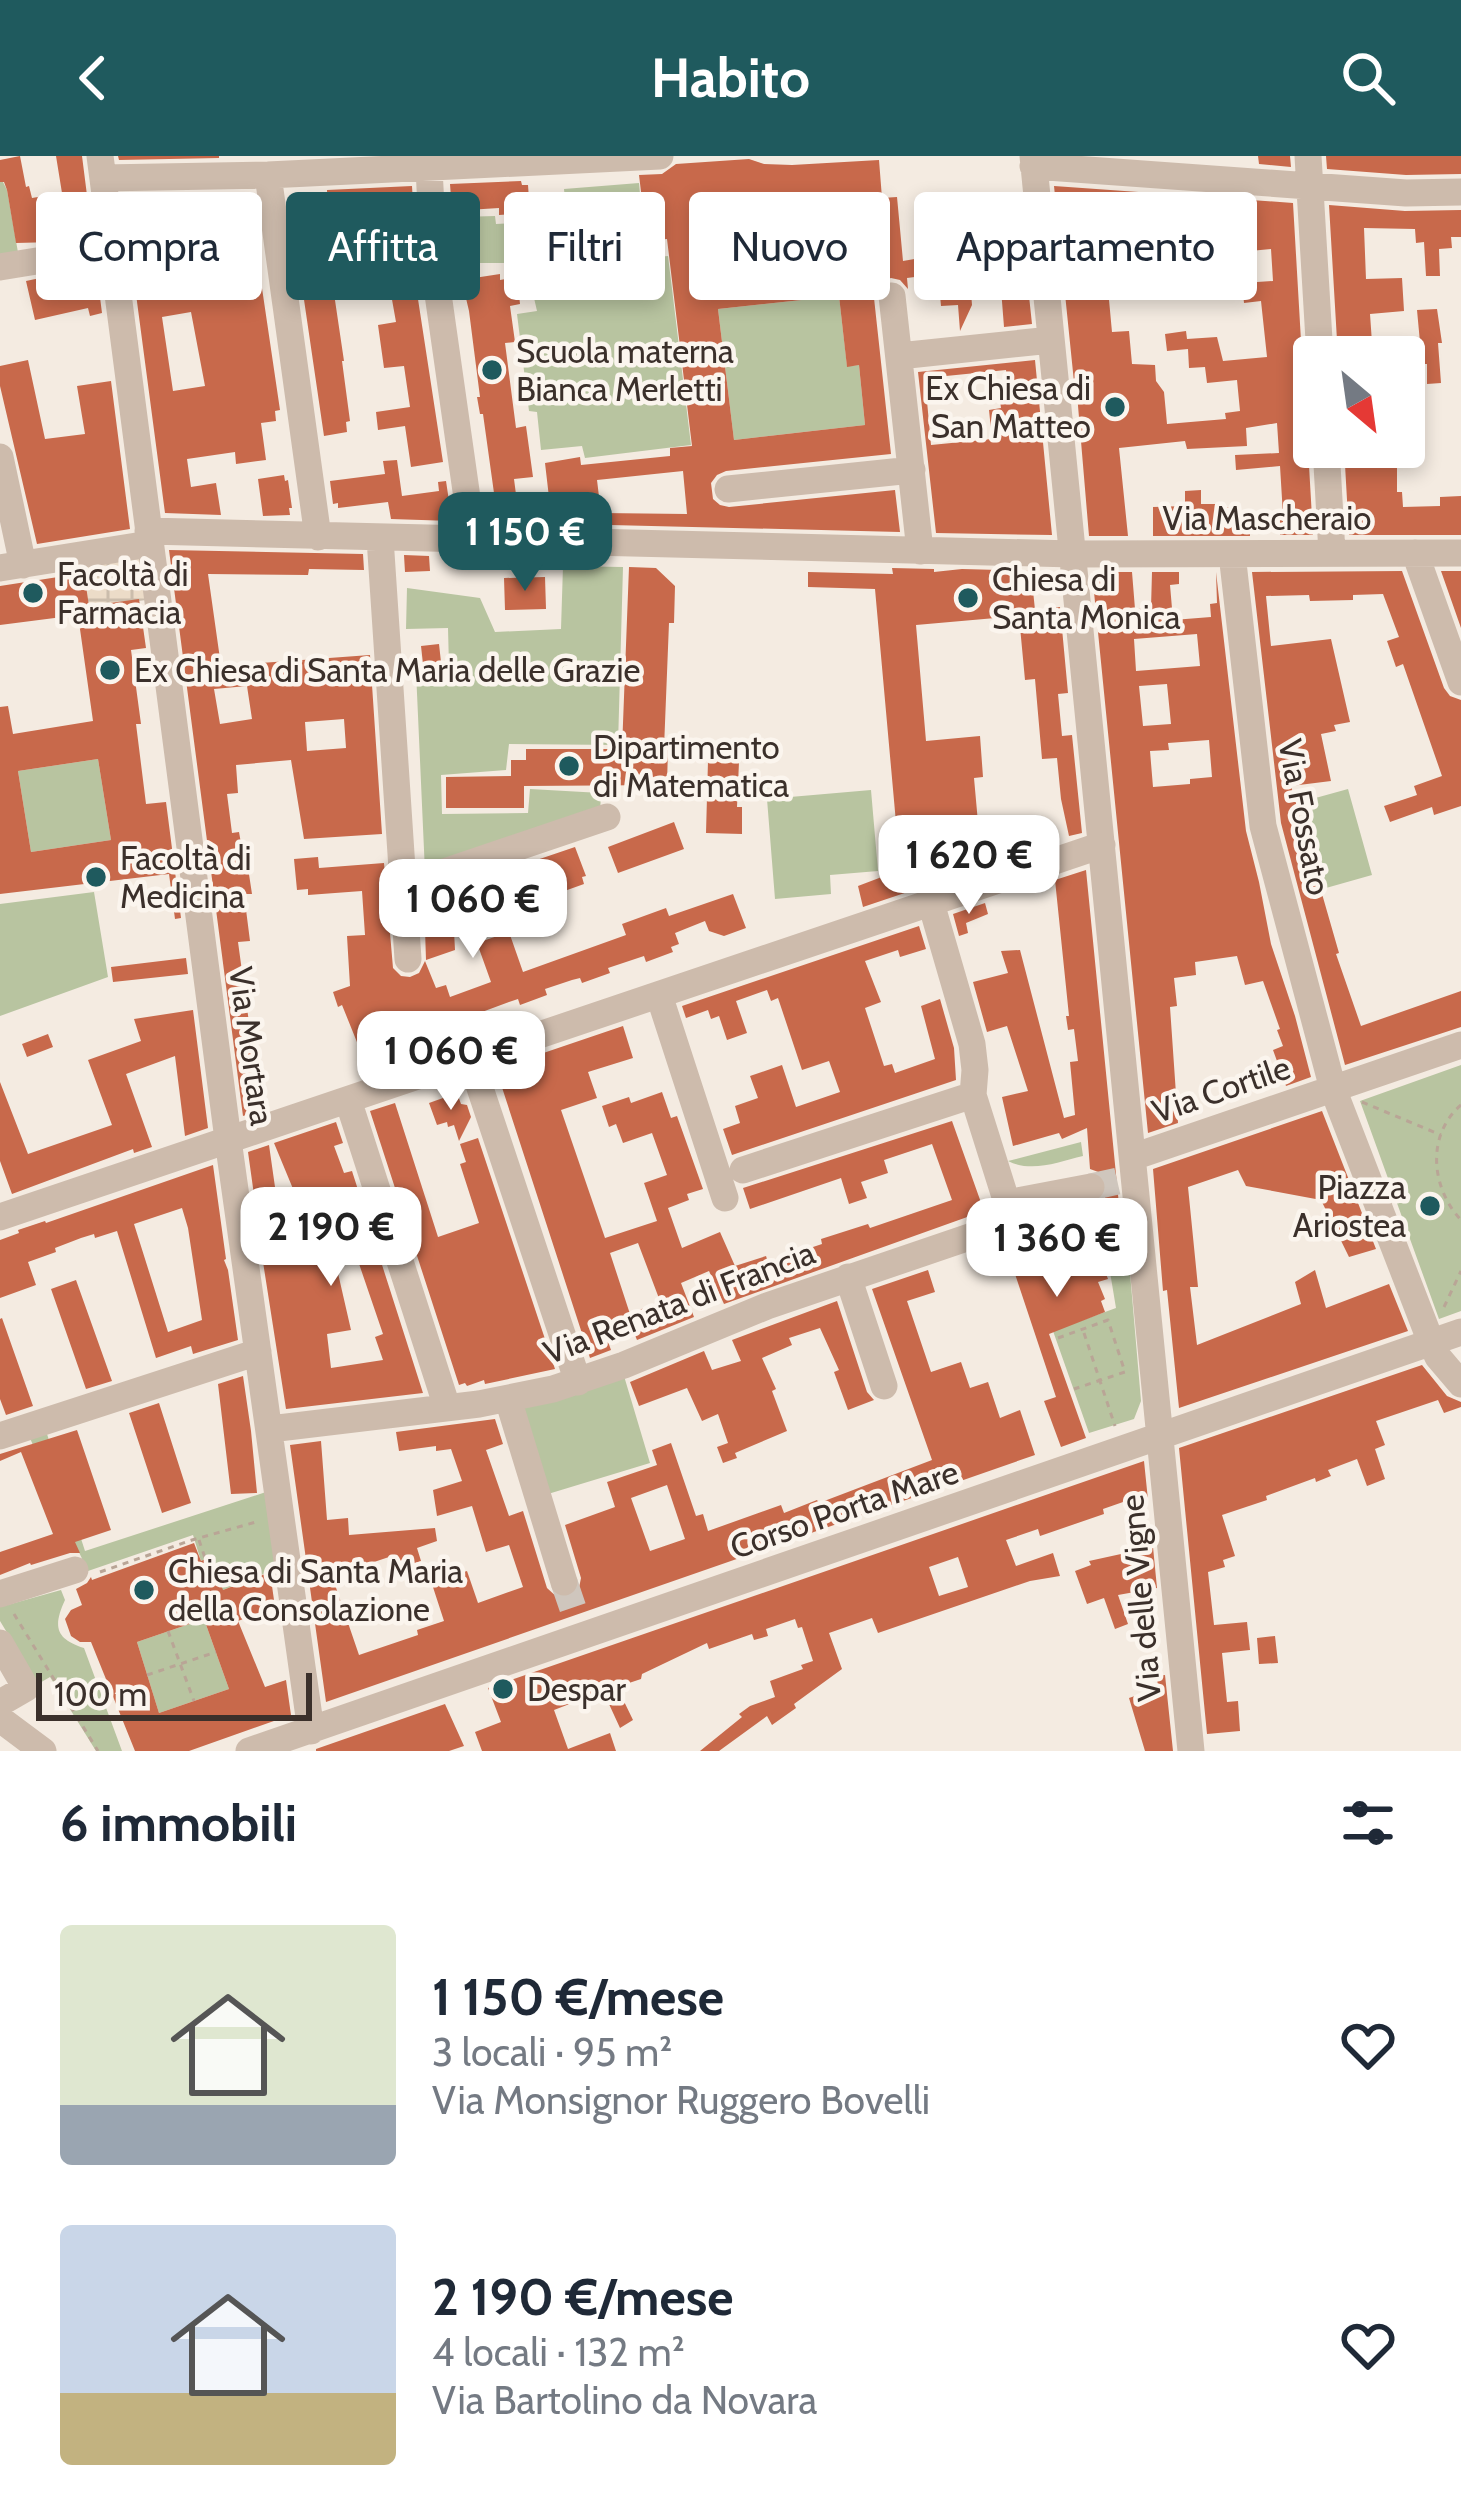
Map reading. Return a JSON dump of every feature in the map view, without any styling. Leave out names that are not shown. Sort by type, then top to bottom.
[{"type":"street","points":[[102,167],[268,176],[660,156]]},
{"type":"street","points":[[1308,156],[1320,336]]},
{"type":"street","points":[[1033,161],[1310,187],[1461,192]]},
{"type":"street","name":"Via delle Vigne","points":[[1033,161],[1190,1751]]},
{"type":"street","name":"Via Mortara","points":[[102,167],[311,1731]]},
{"type":"street","points":[[429,168],[434,266],[473,540]]},
{"type":"street","points":[[268,176],[318,537]]},
{"type":"street","points":[[0,266],[36,261]]},
{"type":"street","points":[[892,296],[920,551]]},
{"type":"street","points":[[899,356],[1051,340]]},
{"type":"street","points":[[0,458],[11,566]]},
{"type":"street","points":[[1327,468],[1332,554]]},
{"type":"street","points":[[728,489],[912,470]]},
{"type":"street","name":"Via Mascheraio","points":[[11,566],[149,537],[1073,554],[1461,553]]},
{"type":"street","points":[[380,538],[408,959]]},
{"type":"street","points":[[1415,553],[1461,682]]},
{"type":"street","name":"Via Fossato","points":[[1232,554],[1263,826],[1333,1089]]},
{"type":"street","points":[[403,886],[607,817]]},
{"type":"street","points":[[0,1217],[1102,845]]},
{"type":"street","points":[[931,903],[972,1044],[973,1095],[1007,1203]]},
{"type":"street","points":[[658,995],[725,1198]]},
{"type":"street","points":[[1461,1045],[1333,1089],[1431,1342],[1461,1384]]},
{"type":"street","points":[[470,1058],[578,1382]]},
{"type":"street","name":"Via Cortile","points":[[1130,1172],[1333,1089]]},
{"type":"street","points":[[743,1171],[973,1095]]},
{"type":"street","points":[[348,1100],[447,1407]]},
{"type":"street","name":"Via Renata di Francia","points":[[270,1429],[508,1400],[578,1382],[766,1306],[989,1230],[1005,1216],[1007,1203],[1091,1187]]},
{"type":"street","points":[[848,1277],[884,1386]]},
{"type":"street","name":"Corso Porta Mare","points":[[249,1751],[580,1627],[1160,1438],[1461,1332]]},
{"type":"street","points":[[0,1436],[258,1352]]},
{"type":"street","points":[[508,1400],[564,1582]]},
{"type":"street","points":[[1,1594],[75,1570]]},
{"type":"street","points":[[0,1643],[26,1688],[0,1703]]},
{"type":"street","points":[[0,1721],[24,1751]]},
{"type":"street","points":[[0,1721],[43,1751]]},
{"type":"path","points":[[1333,1089],[1441,1136]]},
{"type":"path","points":[[1461,1105],[1445,1124],[1436,1161],[1442,1194],[1461,1220]]},
{"type":"path","points":[[1431,1342],[1461,1270]]},
{"type":"path","points":[[1058,1337],[1108,1320],[1125,1372],[1074,1389]]},
{"type":"path","points":[[1082,1329],[1124,1450]]},
{"type":"path","points":[[75,1570],[80,1580],[281,1514]]},
{"type":"path","points":[[199,1538],[205,1558]]},
{"type":"path","points":[[1,1594],[98,1751]]},
{"type":"path","points":[[168,1631],[194,1701]]},
{"type":"path","points":[[147,1675],[216,1652]]},
{"type":"green space","points":[[0,176],[7,190],[19,258],[0,261]]},
{"type":"green space","points":[[639,183],[640,192],[564,192]]},
{"type":"green space","points":[[480,216],[495,216],[496,224],[504,224],[504,263],[480,263]]},
{"type":"green space","points":[[668,256],[691,445],[585,458],[582,446],[541,450],[537,412],[529,411],[517,314],[537,311],[534,300],[665,300]]},
{"type":"green space","points":[[839,300],[847,366],[859,365],[865,425],[734,440],[718,309]]},
{"type":"green space","points":[[563,566],[623,567],[618,745],[509,744],[506,770],[441,775],[442,814],[528,813],[530,789],[601,793],[600,814],[425,872],[416,671],[449,667],[448,628],[406,629],[407,588],[480,598],[495,632],[561,629]]},
{"type":"green space","points":[[98,759],[111,840],[31,852],[18,771]]},
{"type":"green space","points":[[1348,789],[1372,875],[1326,888],[1301,802]]},
{"type":"green space","points":[[871,790],[878,871],[830,875],[831,894],[775,899],[767,799]]},
{"type":"green space","points":[[94,892],[108,977],[0,1016],[0,904]]},
{"type":"green space","name":"Piazza Ariostea","points":[[1461,1065],[1461,1311],[1439,1319],[1360,1101]]},
{"type":"green space","points":[[1081,1142],[1083,1156],[1064,1161],[1036,1166],[1008,1161]]},
{"type":"green space","points":[[1127,1238],[1141,1401],[1134,1419],[1089,1433],[1053,1331],[1116,1308],[1105,1242]]},
{"type":"green space","points":[[624,1376],[650,1463],[548,1494],[522,1407]]},
{"type":"green space","points":[[28,1433],[47,1434],[85,1551],[266,1492],[279,1568],[213,1594],[216,1571],[210,1557],[201,1561],[193,1535],[88,1571]]},
{"type":"green space","points":[[61,1590],[65,1600],[59,1630],[84,1648],[122,1751],[96,1751],[50,1677],[38,1684],[0,1621],[0,1607]]},
{"type":"green space","points":[[204,1619],[229,1689],[159,1713],[137,1642]]},
{"type":"shaded area","points":[[146,540],[154,599],[84,608],[77,553]]},
{"type":"building","points":[[20,156],[26,187],[36,197],[36,242],[16,243],[7,190],[0,182],[0,160]]},
{"type":"building","points":[[56,156],[82,156],[87,192],[62,192]]},
{"type":"building","points":[[118,156],[219,156],[219,158],[119,160]]},
{"type":"building","points":[[1258,156],[1290,156],[1291,167],[1259,164]]},
{"type":"building","points":[[1326,156],[1461,156],[1461,174],[1327,169]]},
{"type":"building","points":[[749,159],[792,165],[879,160],[882,192],[689,192],[689,300],[802,300],[718,309],[734,440],[865,425],[859,365],[847,367],[839,300],[874,300],[891,454],[726,471],[711,483],[713,499],[729,507],[895,490],[900,532],[492,522],[488,493],[494,493],[466,300],[480,300],[480,277],[500,274],[504,300],[520,300],[520,304],[510,306],[515,342],[505,343],[516,428],[526,426],[533,477],[514,479],[518,510],[550,506],[545,463],[580,457],[581,465],[670,456],[670,448],[692,446],[665,239],[665,192],[641,192],[639,175],[662,174],[676,164]],"holes":[[[683,471],[687,514],[601,513],[597,480]]]},
{"type":"building","points":[[521,181],[528,192],[504,192],[504,215],[499,215],[499,208],[480,209],[480,192],[451,192],[450,184]]},
{"type":"building","points":[[412,186],[412,192],[327,192]]},
{"type":"building","points":[[1054,186],[1138,192],[1055,192]]},
{"type":"building","points":[[890,197],[897,197],[903,261],[914,259],[914,277],[907,278],[908,289],[891,278]]},
{"type":"building","points":[[1257,200],[1293,203],[1301,336],[1293,336],[1293,468],[1309,468],[1313,535],[1280,535],[1280,466],[1236,470],[1235,455],[1279,453],[1277,423],[1246,428],[1247,446],[1187,449],[1185,441],[1119,448],[1128,536],[1089,536],[1066,300],[1109,300],[1112,332],[1129,331],[1132,364],[1155,365],[1167,424],[1226,419],[1225,413],[1240,411],[1237,380],[1207,383],[1205,367],[1189,368],[1188,349],[1167,351],[1165,334],[1186,331],[1187,339],[1217,337],[1223,361],[1267,357],[1261,301],[1244,300],[1257,300],[1257,282],[1273,281],[1271,249],[1257,250]]},
{"type":"building","points":[[1329,205],[1461,210],[1461,237],[1451,237],[1452,248],[1439,249],[1440,276],[1426,276],[1424,242],[1416,243],[1415,229],[1364,228],[1366,279],[1402,278],[1404,311],[1370,314],[1372,336],[1337,336]]},
{"type":"building","points":[[36,279],[36,300],[100,300],[102,313],[90,316],[88,308],[35,320],[26,281]]},
{"type":"building","points":[[262,288],[280,410],[275,411],[276,421],[261,423],[266,460],[236,464],[235,452],[187,459],[191,487],[216,483],[221,515],[165,513],[137,300],[262,300]],"holes":[[[191,312],[205,386],[173,391],[162,317]]]},
{"type":"building","points":[[304,300],[335,300],[344,361],[350,421],[347,432],[324,436]]},
{"type":"building","points":[[392,300],[418,300],[443,462],[411,467],[405,426],[378,430],[376,412],[410,407],[404,366],[384,368],[378,325],[396,322]]},
{"type":"building","points":[[940,300],[972,300],[960,331],[958,305],[941,306]]},
{"type":"building","points":[[1002,300],[1029,300],[1032,324],[1004,327]]},
{"type":"building","points":[[1437,309],[1441,383],[1427,384],[1425,336],[1419,336],[1417,310]]},
{"type":"building","points":[[28,360],[45,439],[85,434],[77,386],[111,381],[130,529],[37,544],[0,386],[0,366]]},
{"type":"building","points":[[1035,360],[1052,535],[936,533],[918,372]],"holes":[[[1006,370],[1009,400],[989,410],[992,439],[931,445],[927,401],[938,400],[936,377]]]},
{"type":"building","points":[[397,460],[402,496],[439,491],[438,482],[446,481],[452,521],[391,519],[388,502],[338,508],[338,503],[333,504],[330,481],[385,474],[383,461]]},
{"type":"building","points":[[1345,468],[1397,468],[1397,492],[1402,492],[1403,507],[1440,506],[1440,497],[1461,496],[1461,535],[1349,535]]},
{"type":"building","points":[[284,475],[290,515],[263,516],[258,479]]},
{"type":"building","points":[[1201,490],[1201,504],[1238,507],[1238,516],[1249,516],[1250,536],[1153,536],[1153,507],[1185,506],[1185,491]]},
{"type":"building","points":[[169,550],[363,554],[364,570],[208,574],[221,666],[370,655],[382,834],[304,839],[291,760],[236,765],[238,793],[227,794],[232,833],[239,832],[245,848],[252,894],[244,894],[250,941],[238,942],[261,1110],[243,1116]],"holes":[[[247,686],[252,719],[220,724],[214,689]],[[344,719],[346,748],[307,751],[305,722]]]},
{"type":"building","points":[[404,555],[429,556],[430,571],[405,572]]},
{"type":"building","points":[[629,567],[656,568],[675,586],[674,623],[669,623],[667,785],[524,786],[524,808],[446,808],[446,777],[511,776],[511,760],[526,760],[526,749],[622,749]]},
{"type":"building","points":[[892,568],[1031,571],[1035,610],[1060,607],[1068,693],[1058,694],[1062,736],[1072,735],[1082,833],[1069,836],[1057,758],[1042,759],[1035,679],[1025,680],[1019,616],[916,625],[926,741],[980,736],[983,777],[974,778],[982,867],[863,907],[858,886],[887,875],[886,861],[899,856],[875,589],[808,587],[808,572],[893,574]]},
{"type":"building","points":[[1402,571],[1444,688],[1461,700],[1461,806],[1434,815],[1432,807],[1390,822],[1384,806],[1417,795],[1414,786],[1442,776],[1403,664],[1396,667],[1387,641],[1399,637],[1383,594],[1310,601],[1309,595],[1266,596],[1271,646],[1331,639],[1350,722],[1321,734],[1331,781],[1291,786],[1336,954],[1361,1026],[1461,991],[1461,1027],[1345,1065],[1281,823],[1252,572]]},
{"type":"building","points":[[1441,571],[1461,571],[1461,628]]},
{"type":"building","points":[[1092,572],[1132,572],[1135,609],[1151,608],[1152,572],[1179,572],[1179,584],[1170,585],[1173,620],[1211,617],[1210,604],[1217,603],[1216,572],[1246,831],[1271,944],[1311,1077],[1286,1086],[1273,1050],[1283,1046],[1280,1029],[1263,981],[1245,985],[1237,956],[1195,962],[1196,975],[1174,978],[1177,1006],[1170,1007],[1178,1123],[1148,1133]],"holes":[[[1197,634],[1200,666],[1136,671],[1134,639]],[[1167,684],[1171,724],[1143,726],[1139,686]],[[1209,740],[1212,777],[1153,787],[1150,751],[1169,750],[1168,743]]]},
{"type":"building","points":[[84,573],[89,606],[139,599],[146,648],[131,650],[146,804],[166,802],[181,918],[175,919],[169,874],[0,894],[0,707],[8,706],[13,734],[93,721],[78,615],[0,625],[0,586]],"holes":[[[98,759],[111,840],[31,852],[18,771]]]},
{"type":"building","points":[[545,577],[546,609],[505,610],[504,578]]},
{"type":"building","points":[[439,644],[441,662],[423,664],[421,646]]},
{"type":"building","points":[[708,761],[739,762],[737,807],[742,807],[742,834],[706,833]]},
{"type":"building","points":[[674,822],[684,849],[618,873],[608,847]]},
{"type":"building","points":[[575,847],[586,876],[582,877],[584,884],[531,903],[525,885],[453,911],[455,950],[426,960],[424,898]]},
{"type":"building","points":[[318,857],[319,868],[384,863],[393,968],[410,977],[419,973],[425,961],[436,988],[446,985],[450,997],[491,982],[477,943],[509,932],[523,972],[626,935],[622,924],[666,908],[669,916],[733,894],[746,928],[724,936],[709,931],[705,921],[675,933],[679,944],[671,947],[673,952],[608,968],[610,973],[582,983],[580,978],[545,989],[547,995],[520,1005],[518,999],[509,1002],[482,1012],[484,1017],[457,1027],[455,1021],[425,1031],[426,1036],[410,1042],[408,1037],[376,1048],[377,1052],[363,1057],[333,992],[350,986],[347,936],[365,935],[362,891],[308,895],[308,889],[297,890],[294,859]]},
{"type":"building","points":[[1086,870],[1121,1225],[1094,1226],[1092,1205],[1104,1200],[1109,1185],[1104,1174],[1090,1169],[1087,1128],[1062,1139],[1059,1133],[1013,1146],[1002,1097],[1028,1091],[1007,1026],[987,1032],[973,982],[1008,973],[1001,951],[1020,950],[1064,1118],[1075,1115],[1070,1062],[1078,1061],[1074,1029],[1068,1030],[1066,1016],[1055,880]]},
{"type":"building","points":[[985,903],[988,914],[966,923],[968,933],[959,936],[953,914]]},
{"type":"building","points":[[919,926],[926,949],[900,957],[898,950],[865,961],[881,1002],[865,1008],[884,1066],[892,1064],[895,1073],[935,1059],[921,1006],[940,999],[954,1048],[956,1080],[732,1155],[723,1129],[740,1123],[735,1106],[758,1098],[750,1076],[782,1065],[796,1107],[840,1092],[829,1061],[802,1070],[778,998],[771,1001],[767,990],[736,1001],[747,1033],[727,1040],[719,1016],[711,1019],[708,1010],[686,1018],[682,1006]]},
{"type":"building","points":[[186,958],[188,974],[113,982],[111,967]]},
{"type":"building","points":[[193,1010],[208,1128],[185,1136],[175,1056],[126,1074],[152,1147],[134,1153],[133,1149],[12,1194],[0,1161],[0,1082],[28,1154],[112,1125],[88,1060],[141,1041],[134,1019]]},
{"type":"building","points":[[623,1026],[633,1058],[588,1072],[597,1098],[561,1110],[605,1238],[657,1221],[644,1183],[667,1175],[652,1133],[623,1143],[616,1124],[609,1127],[602,1106],[629,1097],[631,1103],[662,1092],[671,1118],[677,1116],[703,1189],[668,1208],[682,1248],[720,1232],[735,1266],[766,1256],[768,1262],[822,1244],[821,1239],[952,1200],[932,1144],[884,1160],[888,1173],[861,1182],[867,1198],[849,1204],[841,1178],[750,1209],[743,1188],[952,1121],[984,1211],[724,1304],[709,1271],[681,1283],[694,1317],[637,1340],[632,1328],[606,1336],[611,1350],[590,1358],[496,1069]],"holes":[[[638,1243],[660,1301],[630,1314],[610,1253]]]},
{"type":"building","points":[[48,1034],[53,1047],[27,1057],[22,1044]]},
{"type":"building","points":[[457,1093],[471,1117],[459,1141],[454,1125],[437,1125],[429,1103]]},
{"type":"building","points":[[395,1103],[438,1237],[479,1223],[460,1164],[466,1162],[460,1144],[478,1138],[555,1369],[459,1385],[370,1111]]},
{"type":"building","points":[[1322,1111],[1376,1249],[1349,1257],[1321,1200],[1246,1186],[1238,1170],[1188,1187],[1198,1287],[1190,1287],[1197,1345],[1301,1304],[1295,1282],[1315,1270],[1326,1308],[1389,1284],[1408,1331],[1179,1408],[1153,1169]]},
{"type":"building","points":[[336,1122],[343,1143],[334,1146],[344,1173],[352,1171],[423,1393],[286,1409],[263,1262],[332,1247],[351,1330],[327,1334],[331,1368],[383,1360],[375,1337],[383,1334],[342,1214],[308,1225],[274,1143]]},
{"type":"building","points":[[269,1145],[282,1236],[261,1245],[248,1152]]},
{"type":"building","points":[[213,1165],[238,1340],[193,1354],[191,1346],[156,1358],[117,1231],[81,1238],[28,1262],[36,1285],[0,1298],[0,1240]],"holes":[[[182,1208],[202,1320],[168,1332],[134,1224]]]},
{"type":"building","points":[[1054,1212],[1066,1239],[1090,1231],[1108,1279],[1098,1282],[1105,1312],[1049,1334],[1086,1438],[1061,1447],[1044,1401],[1056,1397],[1004,1241],[1025,1230],[1029,1217]]},
{"type":"building","points":[[928,1270],[935,1292],[907,1301],[931,1372],[961,1362],[970,1388],[988,1382],[1000,1418],[1020,1410],[1035,1455],[326,1702],[290,1445],[321,1441],[327,1520],[348,1518],[349,1535],[435,1528],[437,1541],[417,1548],[421,1561],[396,1569],[392,1556],[332,1576],[359,1655],[444,1621],[430,1578],[467,1571],[478,1603],[523,1587],[509,1545],[486,1552],[472,1506],[437,1516],[433,1490],[462,1481],[451,1449],[399,1451],[396,1432],[495,1419],[503,1444],[486,1450],[509,1516],[523,1511],[547,1588],[559,1599],[568,1599],[578,1593],[581,1578],[565,1525],[615,1507],[607,1482],[657,1465],[652,1450],[671,1443],[696,1516],[703,1514],[708,1531],[781,1505],[784,1513],[819,1503],[932,1460],[872,1289]],"holes":[[[667,1485],[685,1539],[650,1551],[631,1498]]]},
{"type":"building","points":[[76,1280],[112,1381],[86,1389],[51,1289]]},
{"type":"building","points":[[837,1301],[867,1392],[874,1400],[848,1410],[834,1372],[839,1370],[820,1328],[789,1338],[792,1345],[762,1358],[787,1431],[735,1453],[737,1458],[723,1463],[717,1447],[728,1443],[718,1414],[702,1421],[687,1388],[639,1406],[630,1382],[704,1351],[712,1370],[741,1361],[732,1340]]},
{"type":"building","points":[[2,1318],[33,1406],[6,1415],[0,1399]]},
{"type":"building","points":[[1422,1365],[1461,1407],[1444,1413],[1438,1400],[1376,1421],[1385,1445],[1375,1449],[1385,1479],[1367,1486],[1357,1459],[1328,1470],[1331,1476],[1222,1515],[1235,1556],[1223,1560],[1225,1567],[1208,1572],[1214,1625],[1247,1622],[1250,1650],[1222,1653],[1227,1702],[1238,1701],[1240,1731],[1207,1734],[1179,1448]]},
{"type":"building","points":[[243,1376],[257,1493],[231,1494],[218,1384]]},
{"type":"building","points":[[159,1403],[191,1503],[162,1513],[129,1413]]},
{"type":"building","points":[[77,1430],[111,1530],[75,1542],[80,1553],[30,1563],[0,1575],[0,1552],[53,1534],[21,1452],[0,1461],[0,1454]]},
{"type":"building","points":[[1144,1461],[1148,1500],[1146,1494],[1040,1536],[1038,1529],[1006,1540],[1016,1566],[1053,1553],[1060,1576],[1030,1581],[878,1633],[872,1618],[829,1633],[842,1669],[772,1725],[767,1716],[719,1751],[700,1751],[750,1706],[775,1697],[770,1681],[813,1661],[795,1619],[766,1629],[768,1636],[754,1640],[752,1634],[709,1649],[707,1643],[617,1687],[633,1720],[620,1728],[603,1691],[554,1710],[568,1749],[610,1733],[616,1751],[482,1751],[475,1732],[501,1722],[488,1688]],"holes":[[[958,1557],[968,1587],[939,1596],[929,1567]]]},
{"type":"building","points":[[194,1543],[201,1561],[210,1557],[223,1590],[270,1572],[275,1607],[238,1621],[265,1687],[286,1680],[291,1715],[189,1751],[135,1751],[91,1642],[71,1636],[65,1619],[82,1605],[76,1589]],"holes":[[[204,1619],[229,1689],[159,1713],[137,1642]]]},
{"type":"building","points":[[1153,1547],[1157,1588],[1118,1595],[1128,1624],[1115,1629],[1104,1598],[1087,1604],[1075,1571],[1091,1565],[1089,1561]]},
{"type":"building","points":[[1275,1636],[1278,1663],[1259,1664],[1257,1638]]},
{"type":"building","points":[[1165,1675],[1173,1751],[1145,1751],[1129,1698],[1158,1688],[1157,1676]]},
{"type":"building","points":[[445,1704],[464,1746],[449,1751],[316,1751],[316,1749]]},
{"type":"tunnel","points":[[1091,1187],[1122,1180]]},
{"type":"tunnel","points":[[564,1582],[576,1617]]},
{"type":"place","name":"Scuola materna Bianca Merletti","points":[[492,370]]},
{"type":"place","name":"Ex Chiesa di San Matteo","points":[[1115,407]]},
{"type":"place","name":"Facoltà di Farmacia","points":[[33,593]]},
{"type":"place","name":"Chiesa di Santa Monica","points":[[968,598]]},
{"type":"place","name":"Ex Chiesa di Santa Maria delle Grazie","points":[[110,670]]},
{"type":"place","name":"Dipartimento di Matematica","points":[[569,766]]},
{"type":"place","name":"Facoltà di Medicina","points":[[96,877]]},
{"type":"place","name":"Piazza Ariostea","points":[[1430,1206]]},
{"type":"place","name":"Chiesa di Santa Maria della Consolazione","points":[[144,1590]]},
{"type":"place","name":"Despar","points":[[503,1689]]}]
